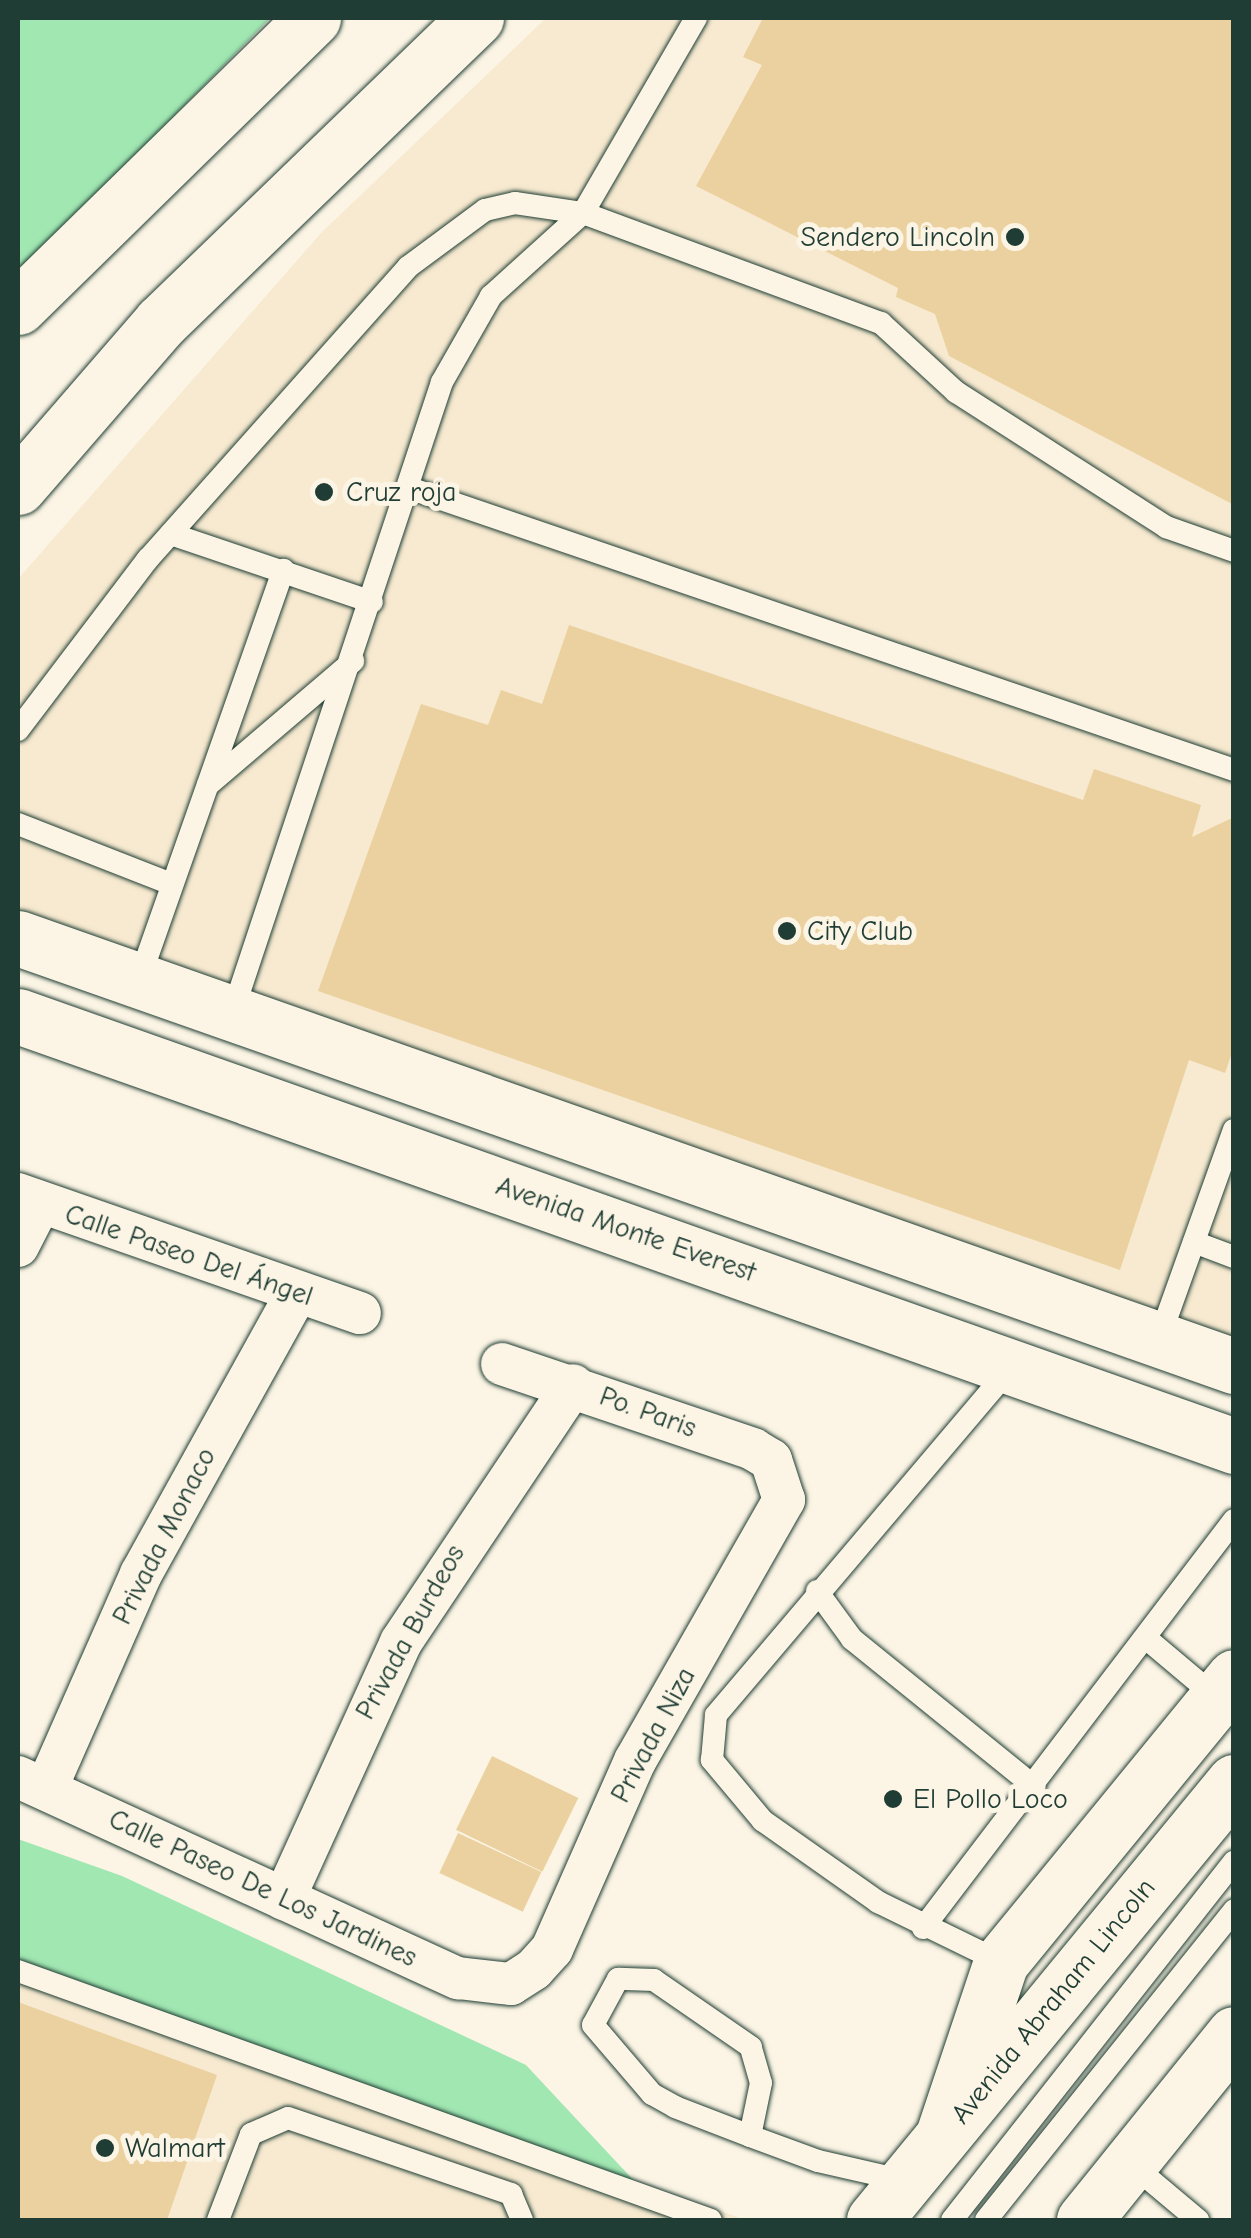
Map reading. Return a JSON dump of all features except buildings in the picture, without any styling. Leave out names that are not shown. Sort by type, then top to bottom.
[{"type":"main road","points":[[18,307],[312,18]]},
{"type":"main road","points":[[18,487],[161,322],[476,18]]},
{"type":"main road","points":[[18,938],[1234,1366]]},
{"type":"main road","name":"Avenida Monte Everest","points":[[18,1016],[1013,1364],[1234,1446]]},
{"type":"main road","points":[[719,1262],[744,1194]]},
{"type":"main road","points":[[943,2135],[1002,1962],[1225,1688]]},
{"type":"main road","name":"Avenida Abraham Lincoln","points":[[889,2201],[1234,1782]]},
{"type":"main road","points":[[1084,2220],[1234,2034]]},
{"type":"street","points":[[18,1246],[28,1198]]},
{"type":"street","name":"Calle Paseo Del Ángel","points":[[28,1198],[360,1312]]},
{"type":"street","name":"Privada Monaco","points":[[32,1782],[141,1574],[297,1293]]},
{"type":"street","name":"Po. Paris","points":[[502,1364],[754,1449],[781,1479]]},
{"type":"street","name":"Privada Burdeos","points":[[284,1899],[400,1642],[572,1385]]},
{"type":"street","name":"Privada Niza","points":[[511,1984],[552,1949],[636,1760],[780,1515],[781,1479]]},
{"type":"street","name":"Calle Paseo De Los Jardines","points":[[32,1782],[458,1978],[511,1984]]},
{"type":"lane","points":[[232,1014],[353,660],[442,382],[491,296],[583,213],[696,18]]},
{"type":"lane","points":[[18,730],[172,534],[336,342],[460,223],[515,204],[583,213],[882,323],[956,392],[1166,527],[1234,551]]},
{"type":"lane","points":[[409,488],[1234,770]]},
{"type":"lane","points":[[172,534],[372,602]]},
{"type":"lane","points":[[139,980],[282,570]]},
{"type":"lane","points":[[202,791],[353,660]]},
{"type":"lane","points":[[18,824],[172,884]]},
{"type":"lane","points":[[1159,1339],[1234,1130]]},
{"type":"lane","points":[[1194,1242],[1234,1257]]},
{"type":"lane","points":[[1002,1962],[923,1928],[764,1822],[712,1760],[716,1715],[817,1591],[891,1517],[1013,1364]]},
{"type":"lane","points":[[923,1928],[1035,1787],[1234,1520]]},
{"type":"lane","points":[[817,1591],[852,1640],[1035,1787]]},
{"type":"lane","points":[[1147,1639],[1225,1688]]},
{"type":"lane","points":[[952,2220],[1234,1862]]},
{"type":"lane","points":[[986,2220],[1234,1910]]},
{"type":"lane","points":[[18,1971],[711,2220]]},
{"type":"lane","points":[[750,2136],[761,2084],[751,2047],[654,1980],[618,1979],[593,2013],[598,2040],[652,2094],[889,2201]]},
{"type":"lane","points":[[218,2220],[250,2134],[288,2118],[511,2194],[522,2220]]},
{"type":"lane","points":[[1130,2162],[1198,2220]]},
{"type":"shaded area","name":"Sendero Lincoln","points":[[546,18],[1233,18],[1233,1340],[18,910],[18,579],[321,233]]},
{"type":"shaded area","points":[[18,1961],[746,2220],[18,2220]]},
{"type":"green space","points":[[18,18],[270,18],[18,276]]},
{"type":"green space","points":[[18,1839],[122,1876],[526,2065],[637,2184],[18,1959]]},
{"type":"place","name":"Sendero Lincoln","points":[[1015,237]]},
{"type":"place","name":"Cruz roja","points":[[324,492]]},
{"type":"place","name":"City Club","points":[[787,931]]},
{"type":"place","name":"El Pollo Loco","points":[[893,1799]]},
{"type":"place","name":"Walmart","points":[[105,2148]]}]
